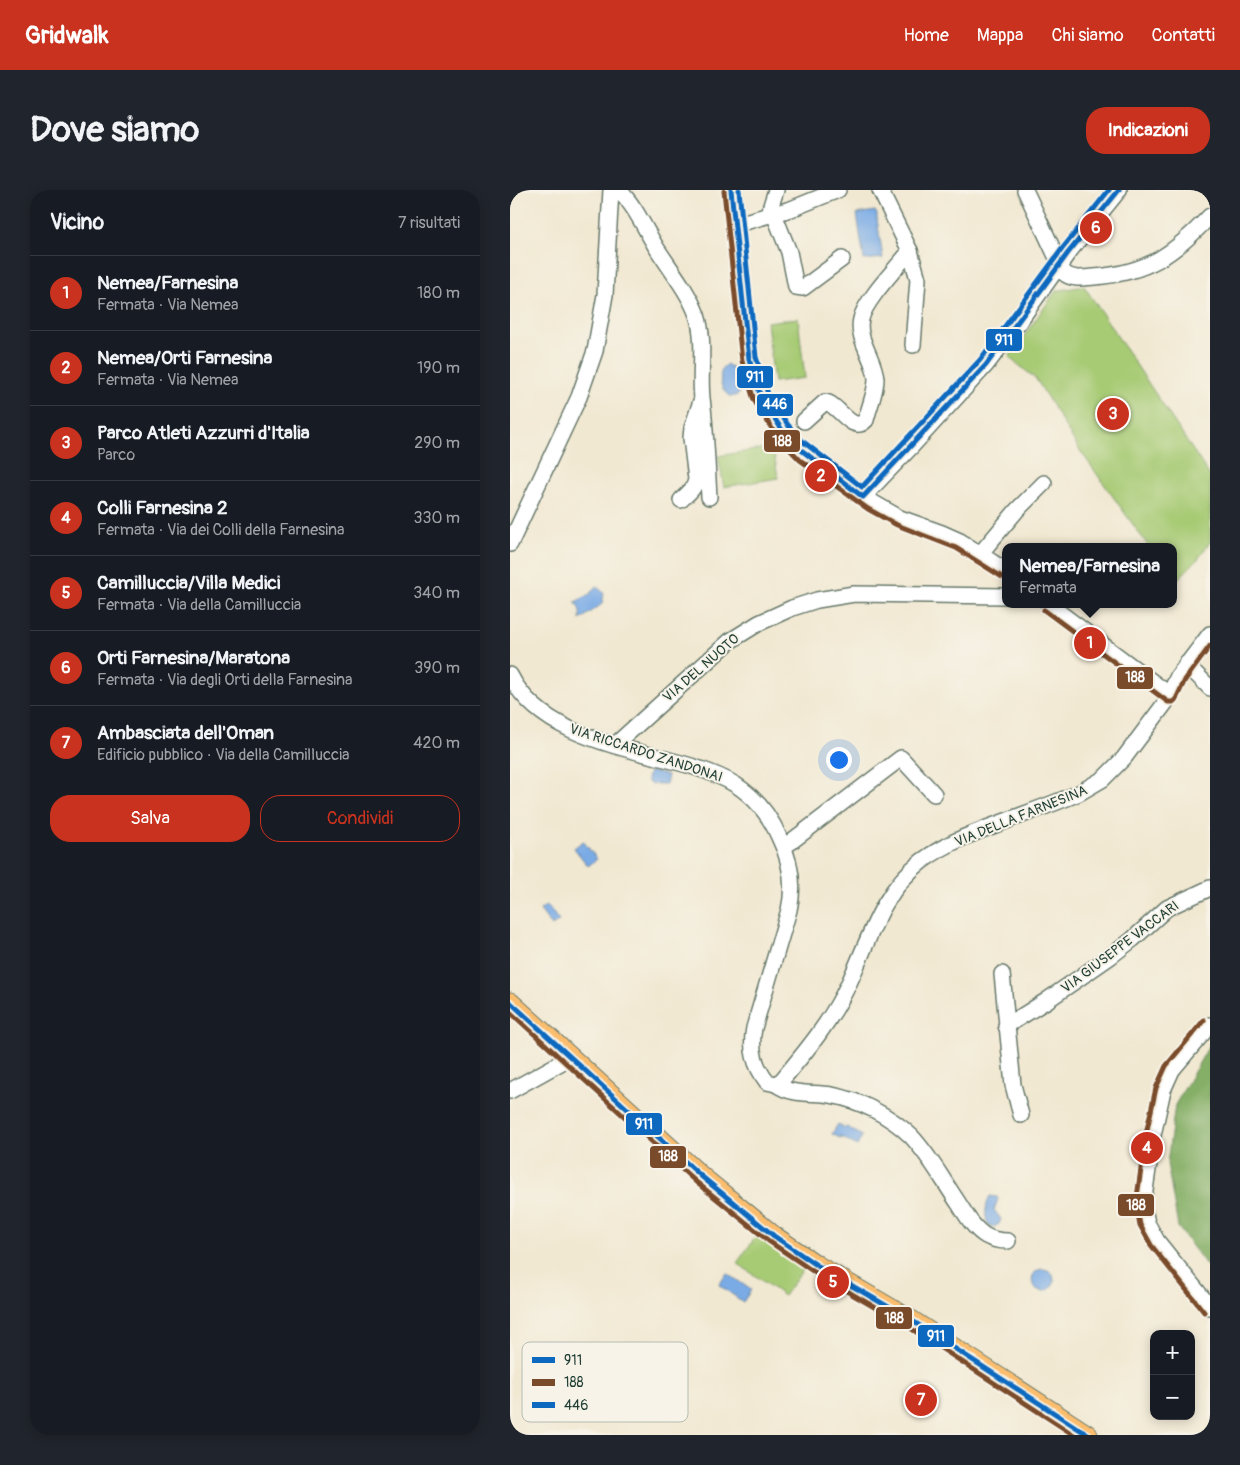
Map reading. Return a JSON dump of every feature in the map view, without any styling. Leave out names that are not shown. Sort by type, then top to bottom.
[{"type":"main road","points":[[510,1002],[749,1217],[818,1266],[911,1320],[1088,1435]]},
{"type":"street","points":[[510,544],[579,397],[595,351],[605,296],[611,190]]},
{"type":"street","points":[[619,190],[633,205],[681,285],[696,314],[701,335],[702,398],[709,497]]},
{"type":"street","points":[[731,190],[749,359],[761,397],[782,430],[796,446],[863,497],[892,514],[960,541],[1002,568]]},
{"type":"street","points":[[776,190],[771,215],[789,252],[796,286],[803,288],[842,259]]},
{"type":"street","points":[[734,225],[791,209],[838,190]]},
{"type":"street","points":[[880,190],[910,251],[918,279],[913,345]]},
{"type":"street","points":[[1025,190],[1060,265],[1066,275],[1077,278],[1113,275],[1153,264],[1168,255],[1210,216]]},
{"type":"street","points":[[863,497],[986,365],[1068,253],[1119,190]]},
{"type":"street","points":[[804,421],[825,402],[832,405],[853,424],[862,424],[866,420],[876,378],[860,329],[861,319],[865,308],[910,251]]},
{"type":"street","points":[[681,500],[696,484],[691,438],[692,428],[702,398]]},
{"type":"street","points":[[980,554],[1017,510],[1044,483]]},
{"type":"street","name":"VIA DEL NUOTO","points":[[615,745],[730,641],[759,623],[792,608],[817,600],[854,594],[1002,596]]},
{"type":"street","points":[[1053,608],[1170,695]]},
{"type":"street","name":"VIA DELLA FARNESINA","points":[[776,1084],[782,1080],[826,1023],[849,983],[879,913],[892,894],[921,862],[945,846],[965,836],[1079,793],[1111,773],[1148,728],[1170,695],[1178,676],[1210,634]]},
{"type":"street","points":[[1186,664],[1210,688]]},
{"type":"street","name":"VIA RICCARDO ZANDONAI","points":[[510,675],[527,698],[550,718],[577,733],[707,771],[737,785],[757,802],[767,814],[784,847],[791,872],[790,904],[754,1028],[752,1044],[755,1062],[762,1074],[769,1084],[776,1084]]},
{"type":"street","points":[[784,847],[901,758],[934,794]]},
{"type":"street","name":"VIA GIUSEPPE VACCARI","points":[[1006,1026],[1111,956],[1167,908],[1210,888]]},
{"type":"street","points":[[1002,974],[1013,1085],[1020,1115]]},
{"type":"street","points":[[1210,1026],[1172,1070],[1163,1090],[1153,1135],[1143,1204],[1144,1214],[1151,1233],[1168,1257],[1210,1307]]},
{"type":"street","points":[[510,1091],[571,1057]]},
{"type":"street","points":[[776,1084],[788,1091],[832,1095],[860,1103],[886,1118],[920,1146],[968,1218],[979,1231],[992,1239],[1008,1241]]},
{"type":"green space","points":[[1084,286],[1210,476],[1210,542],[1198,559],[1177,580],[1177,543],[1146,543],[1079,449],[1036,379],[1009,357],[1056,291]]},
{"type":"green space","points":[[798,318],[805,378],[774,382],[767,322]]},
{"type":"green space","points":[[773,447],[778,478],[724,487],[718,456]]},
{"type":"green space","points":[[1210,1044],[1210,1265],[1207,1266],[1178,1227],[1167,1163],[1175,1105]]},
{"type":"green space","points":[[757,1235],[804,1268],[784,1296],[737,1263]]},
{"type":"water","points":[[875,211],[883,258],[864,260],[857,214]]},
{"type":"water","points":[[727,364],[732,368],[734,379],[739,386],[739,394],[730,397],[724,391],[721,380],[722,368]]},
{"type":"water","points":[[596,586],[604,593],[602,604],[580,620],[580,611],[575,602],[589,595]]},
{"type":"water","points":[[649,771],[668,775],[666,784],[650,784],[647,780]]},
{"type":"water","points":[[583,841],[597,859],[588,866],[574,848]]},
{"type":"water","points":[[547,905],[559,921],[552,926],[540,910]]},
{"type":"water","points":[[838,1124],[862,1136],[857,1146],[840,1136],[842,1139],[832,1134]]},
{"type":"water","points":[[990,1196],[997,1197],[998,1199],[994,1210],[1001,1219],[999,1224],[994,1227],[989,1226],[987,1223],[986,1208]]},
{"type":"water","points":[[1043,1269],[1051,1272],[1054,1280],[1051,1288],[1043,1291],[1035,1288],[1032,1280],[1035,1272]]},
{"type":"water","points":[[727,1273],[751,1290],[743,1302],[719,1285]]},
{"type":"transit line","name":"911","points":[[731,190],[749,359],[761,397],[782,430],[796,446],[863,497],[986,365],[1068,253],[1119,190]]},
{"type":"transit line","name":"446","points":[[739,190],[756,357],[768,394],[788,425],[801,440],[862,487],[980,360],[1062,249],[1109,190]]},
{"type":"transit line","name":"188","points":[[724,191],[742,361],[754,400],[776,435],[800,460],[868,509],[897,525],[956,548],[1002,577]]},
{"type":"transit line","name":"188","points":[[1044,610],[1168,702],[1173,702],[1176,699],[1185,680],[1210,646]]},
{"type":"transit line","name":"911","points":[[510,1002],[701,1176],[774,1236],[818,1266],[911,1320],[1088,1435]]},
{"type":"transit line","name":"188","points":[[510,1012],[696,1182],[770,1242],[814,1272],[907,1326],[1074,1435]]},
{"type":"transit line","name":"188","points":[[1204,1020],[1166,1066],[1156,1088],[1146,1134],[1136,1204],[1140,1225],[1151,1245],[1204,1312]]},
{"type":"place","name":"Orti Farnesina/Maratona","points":[[1096,228]]},
{"type":"place","name":"Parco Atleti Azzurri d'Italia","points":[[1113,414]]},
{"type":"place","name":"Nemea/Orti Farnesina","points":[[821,476]]},
{"type":"place","name":"Nemea/Farnesina","points":[[1090,643]]},
{"type":"place","name":"Colli Farnesina 2","points":[[1147,1148]]},
{"type":"place","name":"Camilluccia/Villa Medici","points":[[833,1282]]},
{"type":"place","name":"Ambasciata dell'Oman","points":[[921,1400]]}]
